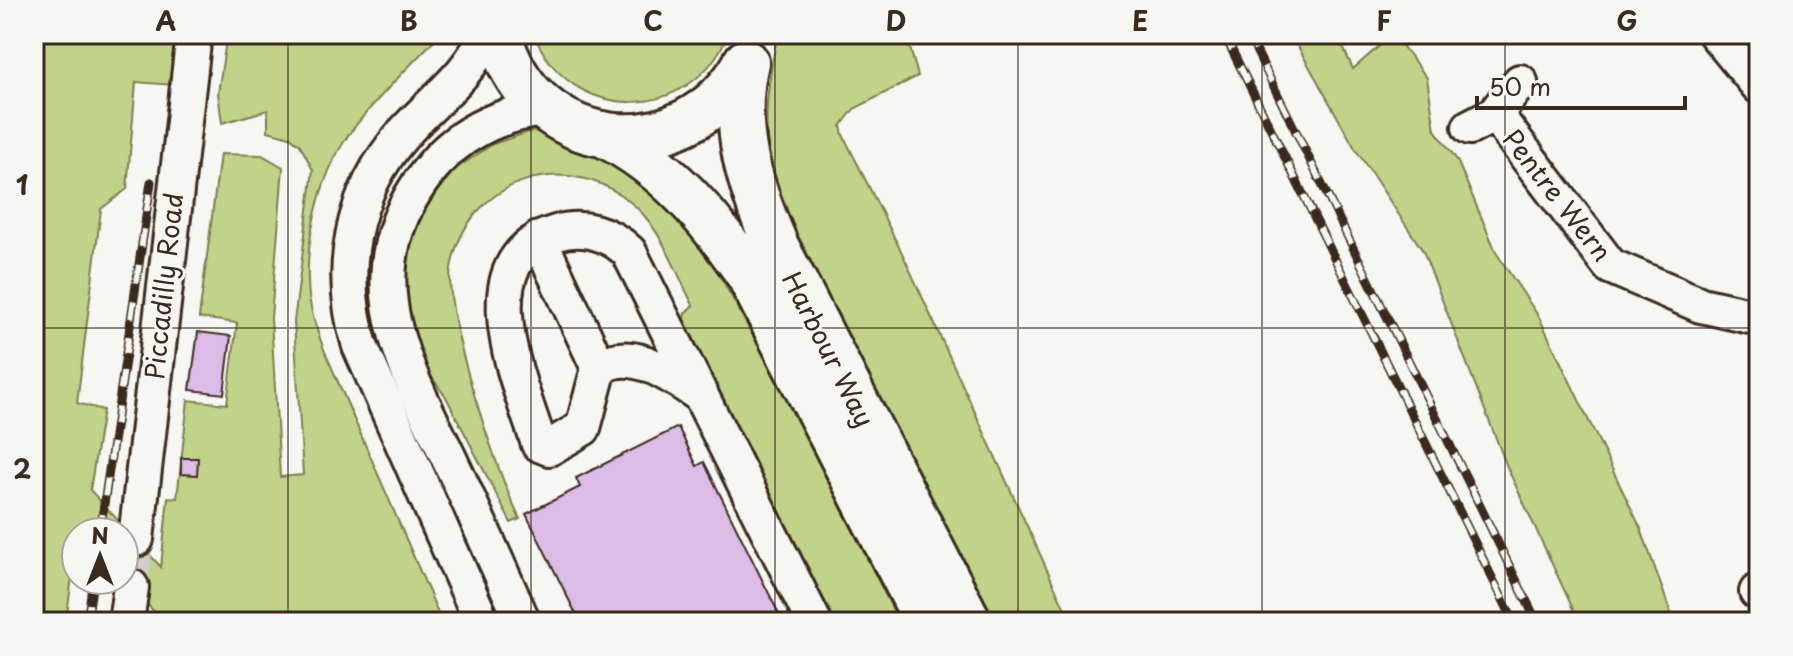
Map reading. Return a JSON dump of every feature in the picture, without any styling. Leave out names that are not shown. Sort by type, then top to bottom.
[{"type":"main road","points":[[499,34],[517,77],[546,109],[569,123],[603,134],[651,135],[687,122],[725,94],[751,48]]},
{"type":"main road","name":"Harbour Way","points":[[751,48],[740,112],[744,160],[753,193],[776,246],[969,622]]},
{"type":"main road","name":"Harbour Way","points":[[603,134],[641,155],[688,195],[713,222],[749,275],[927,622]]},
{"type":"street","name":"Piccadilly Road","points":[[139,516],[194,34]]},
{"type":"street","points":[[482,622],[360,346],[348,303],[347,266],[349,245],[364,198],[382,163],[402,134],[469,66],[487,34]]},
{"type":"street","points":[[1716,34],[1759,86]]},
{"type":"street","name":"Pentre Wern","points":[[1520,82],[1483,121],[1610,266],[1701,305],[1759,318]]},
{"type":"street","points":[[523,622],[398,348],[388,302],[399,225],[416,187],[436,161],[468,134],[499,119],[546,109]]},
{"type":"street","points":[[701,395],[634,359],[611,359],[599,368],[583,428],[549,448],[539,444],[505,328],[509,273],[520,253],[539,239],[582,229],[618,241],[629,252],[701,395],[814,622]]},
{"type":"street","points":[[539,239],[599,368]]},
{"type":"street","points":[[126,622],[130,596]]},
{"type":"green space","points":[[47,34],[169,34],[179,39],[174,85],[136,82],[127,189],[101,209],[77,403],[103,410],[90,490],[114,516],[60,516],[60,596],[69,596],[66,622],[34,622],[34,60]]},
{"type":"green space","points":[[227,34],[440,34],[373,104],[342,144],[318,201],[310,242],[308,280],[313,317],[325,352],[442,622],[157,622],[157,615],[140,596],[140,544],[161,567],[168,497],[177,498],[188,400],[227,404],[237,323],[199,318],[220,154],[262,155],[283,167],[271,318],[280,477],[303,475],[294,322],[313,170],[300,145],[290,137],[268,131],[268,110],[222,123],[218,93]]},
{"type":"green space","points":[[534,34],[728,34],[711,64],[688,85],[660,98],[631,102],[602,98],[574,85],[551,64]]},
{"type":"green space","points":[[778,34],[906,34],[918,76],[854,109],[841,126],[843,135],[903,255],[1071,622],[994,622],[786,221],[772,172],[767,128],[769,85]]},
{"type":"green space","points":[[1291,34],[1337,34],[1353,69],[1393,34],[1427,78],[1435,130],[1457,160],[1497,254],[1539,317],[1641,529],[1674,622],[1579,622],[1508,469],[1423,251],[1356,150]]},
{"type":"green space","points":[[532,131],[548,132],[633,172],[697,234],[774,374],[899,622],[825,622],[682,330],[685,313],[693,305],[662,242],[639,210],[613,190],[584,179],[555,176],[527,180],[500,192],[478,211],[461,236],[451,268],[455,320],[463,356],[498,467],[520,519],[511,523],[446,397],[414,353],[405,290],[406,257],[422,215],[437,190],[457,168],[493,144]]},
{"type":"building","points":[[198,332],[231,336],[224,394],[190,390]]},
{"type":"building","points":[[678,427],[697,466],[704,462],[783,622],[580,622],[526,514],[580,487],[576,478]]},
{"type":"building","points":[[181,458],[198,458],[197,475],[181,474]]},
{"type":"railway","points":[[1224,34],[1514,622]]},
{"type":"railway","points":[[1248,34],[1537,622]]},
{"type":"railway","points":[[102,516],[151,182]]},
{"type":"railway","points":[[87,622],[91,596]]}]
